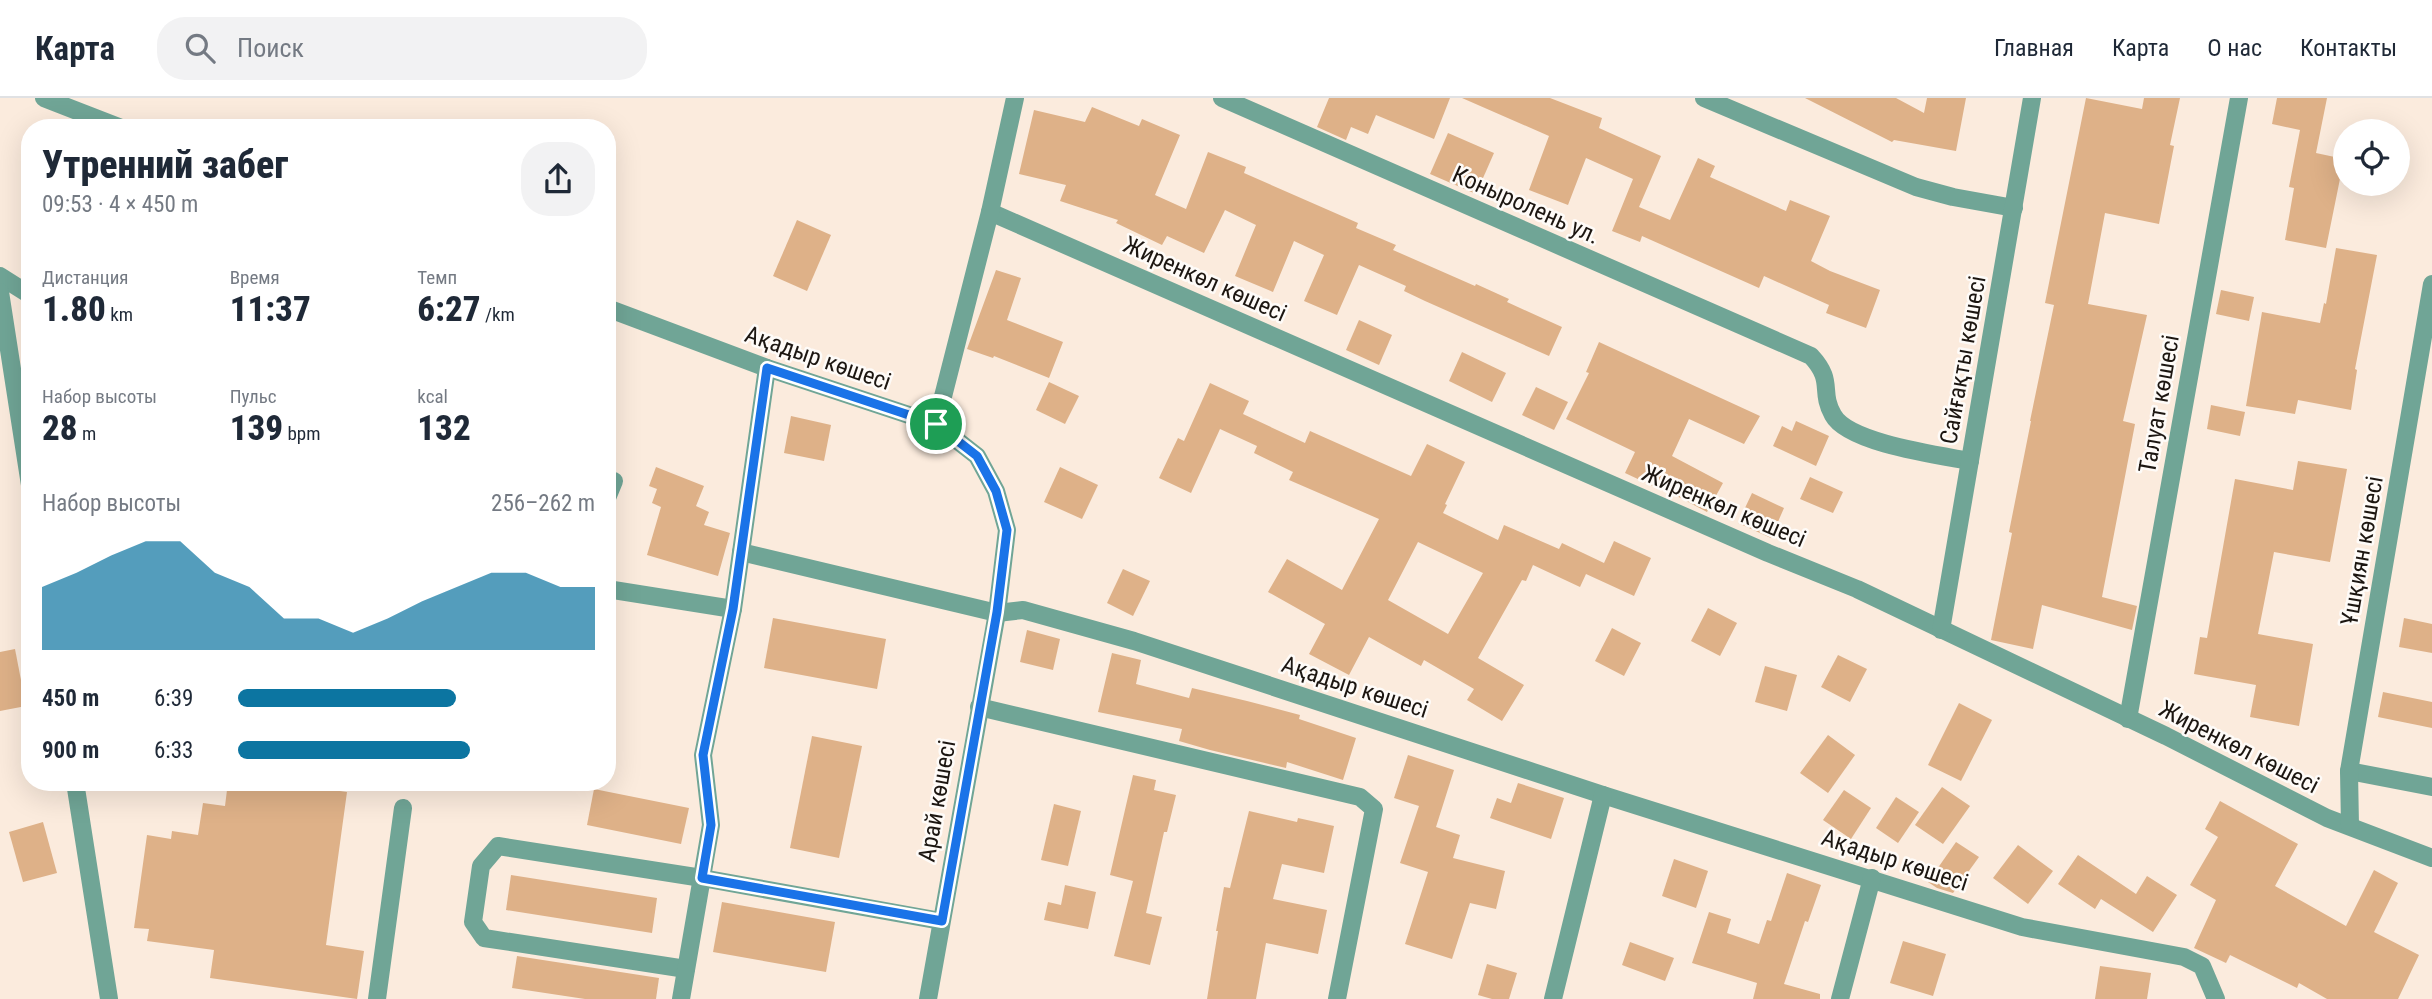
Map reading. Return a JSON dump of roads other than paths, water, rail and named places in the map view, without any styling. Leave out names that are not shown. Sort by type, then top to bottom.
[{"type":"street","points":[[44,98],[98,119]]},
{"type":"street","points":[[936,424],[990,212],[1015,98]]},
{"type":"street","name":"Коныролень ул.","points":[[1222,98],[1811,356],[1825,375],[1826,403],[1843,428],[1899,447],[1970,461]]},
{"type":"street","points":[[1704,98],[1916,187],[2014,208]]},
{"type":"street","name":"Сайғақты көшесі","points":[[1941,630],[2032,98]]},
{"type":"street","name":"Талуат көшесі","points":[[2128,719],[2239,98]]},
{"type":"street","name":"Жиренкөл көшесі","points":[[990,212],[1768,553],[1857,589],[2327,818],[2432,858]]},
{"type":"street","points":[[0,276],[21,289]]},
{"type":"street","name":"Ұшқиян көшесі","points":[[2350,827],[2349,771],[2432,285]]},
{"type":"street","points":[[0,292],[21,427]]},
{"type":"street","name":"Ақадыр көшесі","points":[[616,311],[767,368],[936,424],[977,456],[996,491],[1007,530],[997,612],[1023,610],[1134,640],[1603,795],[2022,927],[2184,957],[2202,966],[2216,999]]},
{"type":"street","points":[[681,999],[711,825],[703,755],[733,609],[767,368]]},
{"type":"street","points":[[741,552],[997,612]]},
{"type":"street","points":[[616,590],[733,609]]},
{"type":"street","name":"Арай көшесі","points":[[928,999],[997,612]]},
{"type":"street","points":[[979,707],[1360,797],[1374,809],[1337,999]]},
{"type":"street","points":[[2349,771],[2432,787]]},
{"type":"street","points":[[76,791],[109,999]]},
{"type":"street","points":[[1553,999],[1603,795]]},
{"type":"street","points":[[377,999],[403,808]]},
{"type":"street","points":[[686,969],[484,938],[473,922],[481,866],[498,846],[702,878],[942,921]]},
{"type":"street","points":[[1840,999],[1872,878]]}]
